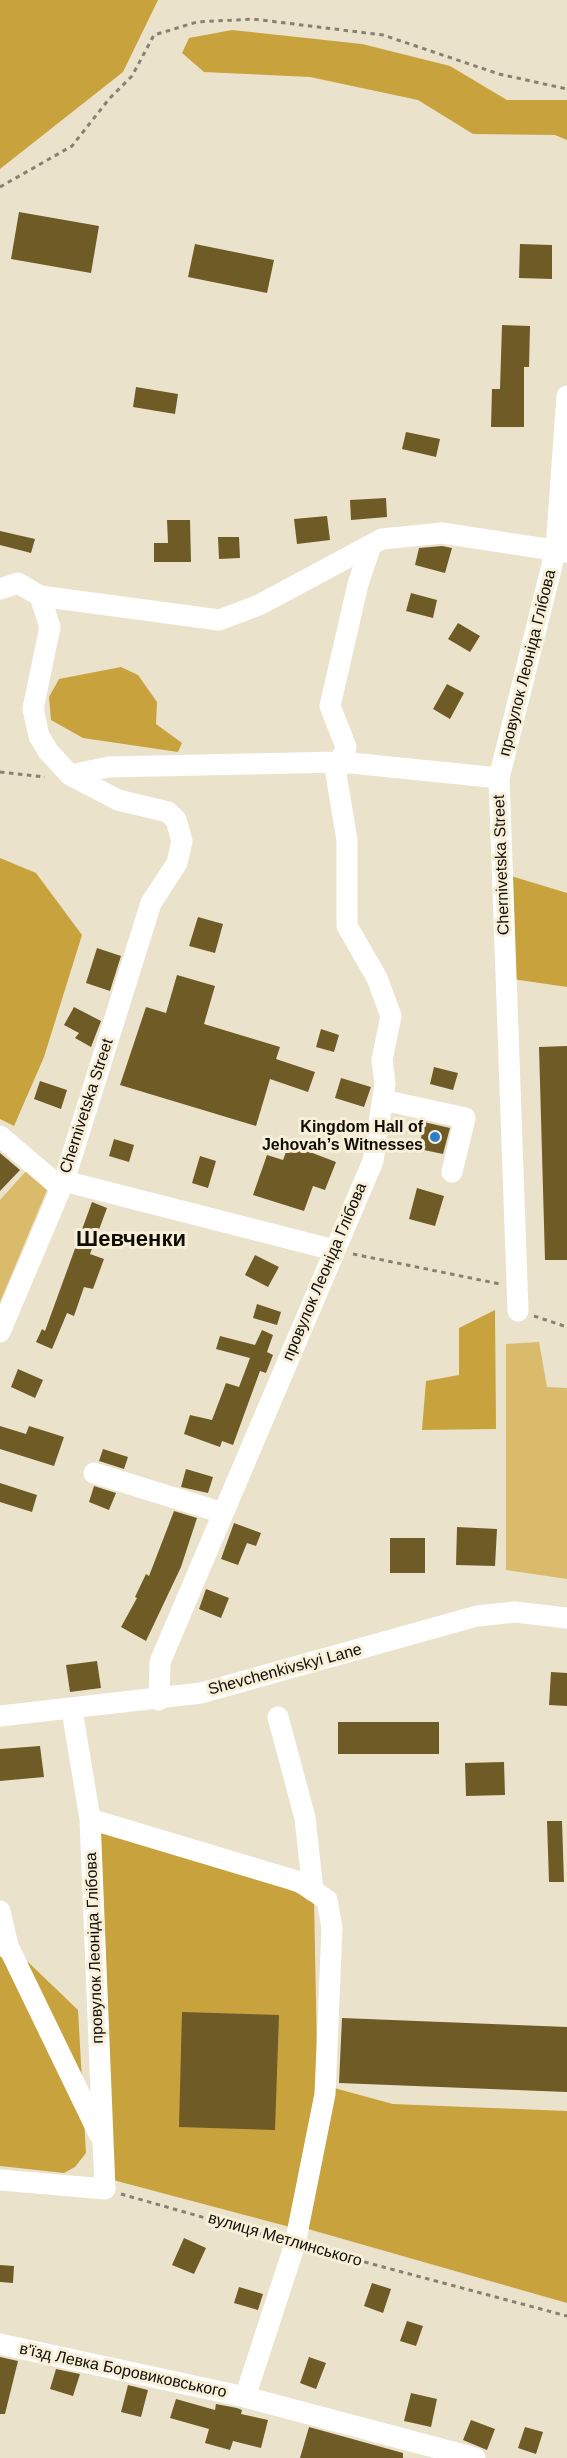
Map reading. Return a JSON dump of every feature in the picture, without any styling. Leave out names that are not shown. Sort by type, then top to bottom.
[{"type":"street","name":"провулок Леоніда Глібова","points":[[500,778],[561,550],[567,396]]},
{"type":"street","points":[[6,583],[40,596],[219,620],[259,605],[382,539],[442,533],[561,550]]},
{"type":"street","name":"провулок Леоніда Глібова","points":[[159,1700],[159,1662],[372,1161],[385,1084],[382,1060],[390,1016],[377,978],[347,926],[347,840],[336,774],[346,747],[330,706],[358,584],[371,545]]},
{"type":"street","name":"Chernivetska Street","points":[[0,1332],[62,1184],[151,903],[177,863],[182,841],[176,820],[168,812],[118,800],[70,775],[48,752],[39,736],[33,709],[50,627],[40,596]]},
{"type":"street","name":"Chernivetska Street","points":[[70,775],[109,767],[340,762],[500,778],[518,1311]]},
{"type":"street","points":[[383,1100],[465,1118],[452,1172]]},
{"type":"street","points":[[0,1136],[62,1184],[334,1250]]},
{"type":"street","points":[[94,1473],[223,1513]]},
{"type":"street","name":"Shevchenkivskyi Lane","points":[[0,1716],[72,1710],[201,1693],[477,1616],[515,1612],[567,1618]]},
{"type":"street","name":"провулок Леоніда Глібова","points":[[72,1710],[90,1819],[105,2189]]},
{"type":"street","points":[[278,1717],[305,1818],[313,1891]]},
{"type":"street","points":[[90,1819],[300,1882],[313,1891]]},
{"type":"street","name":"в'їзд Левка Боровиковського","points":[[245,2397],[295,2244],[325,2094],[332,1928],[327,1900],[313,1891]]},
{"type":"street","points":[[0,1911],[8,1946],[103,2142]]},
{"type":"street","points":[[0,2180],[105,2189]]},
{"type":"street","name":"в'їзд Левка Боровиковського","points":[[0,2344],[245,2397],[474,2458]]},
{"type":"path","points":[[0,187],[72,146],[109,99],[132,76],[154,34],[197,22],[253,19],[383,35],[499,74],[567,89]]},
{"type":"path","points":[[0,772],[37,777],[70,775]]},
{"type":"path","points":[[334,1250],[507,1286],[518,1311],[567,1327]]},
{"type":"path","name":"вулиця Метлинського","points":[[105,2189],[295,2244],[567,2316]]},
{"type":"shaded area","points":[[0,0],[158,0],[123,72],[0,169]]},
{"type":"shaded area","points":[[232,30],[362,44],[450,66],[507,100],[567,100],[567,140],[555,135],[473,134],[418,100],[310,77],[204,72],[182,53],[189,38]]},
{"type":"shaded area","points":[[121,667],[138,675],[157,702],[156,724],[182,743],[178,752],[83,738],[51,720],[49,697],[59,679]]},
{"type":"shaded area","points":[[0,858],[36,873],[82,935],[44,1057],[14,1126],[0,1119]]},
{"type":"shaded area","points":[[511,876],[567,893],[567,987],[512,979]]},
{"type":"shaded area","points":[[27,1170],[47,1190],[0,1302],[0,1200]]},
{"type":"shaded area","points":[[495,1310],[496,1429],[422,1430],[426,1381],[459,1375],[459,1328]]},
{"type":"shaded area","points":[[539,1342],[547,1387],[567,1388],[567,1579],[506,1570],[506,1344]]},
{"type":"shaded area","points":[[95,1827],[213,1861],[314,1899],[318,2106],[290,2227],[113,2180]]},
{"type":"shaded area","points":[[0,1957],[28,1962],[78,2010],[86,2153],[75,2167],[64,2173],[0,2166]]},
{"type":"shaded area","points":[[334,2088],[393,2104],[567,2111],[567,2303],[308,2229]]},
{"type":"building","points":[[19,212],[99,226],[91,273],[11,259]]},
{"type":"building","points":[[195,244],[274,260],[267,293],[188,277]]},
{"type":"building","points":[[520,244],[552,245],[552,279],[519,278]]},
{"type":"building","points":[[502,325],[530,326],[529,367],[524,367],[524,427],[491,427],[492,389],[500,389]]},
{"type":"building","points":[[136,387],[178,394],[175,414],[133,407]]},
{"type":"building","points":[[406,432],[440,439],[436,457],[402,449]]},
{"type":"building","points":[[386,498],[387,517],[351,520],[350,500]]},
{"type":"building","points":[[327,516],[330,540],[297,544],[294,519]]},
{"type":"building","points":[[167,520],[190,520],[191,562],[154,562],[154,543],[168,543]]},
{"type":"building","points":[[0,531],[35,539],[31,553],[0,545]]},
{"type":"building","points":[[218,537],[239,537],[240,558],[219,559]]},
{"type":"building","points":[[442,546],[452,548],[445,573],[415,565],[419,548]]},
{"type":"building","points":[[411,593],[437,600],[433,618],[406,611]]},
{"type":"building","points":[[458,623],[480,636],[470,652],[448,639]]},
{"type":"building","points":[[447,684],[464,693],[450,719],[433,709]]},
{"type":"building","points":[[198,917],[223,924],[215,953],[189,946]]},
{"type":"building","points":[[97,948],[121,956],[110,991],[86,983]]},
{"type":"building","points":[[177,975],[215,986],[204,1024],[280,1047],[276,1059],[315,1072],[308,1092],[270,1079],[256,1126],[120,1085],[146,1007],[166,1013]]},
{"type":"building","points":[[74,1007],[101,1021],[91,1047],[75,1038],[79,1033],[64,1025]]},
{"type":"building","points":[[321,1029],[339,1035],[334,1052],[316,1047]]},
{"type":"building","points":[[567,1046],[567,1260],[545,1260],[539,1047]]},
{"type":"building","points":[[434,1067],[458,1073],[453,1090],[430,1084]]},
{"type":"building","points":[[341,1078],[371,1087],[364,1107],[335,1098]]},
{"type":"building","points":[[40,1081],[67,1090],[61,1109],[34,1099]]},
{"type":"building","name":"Kingdom Hall of Jehovah’s Witnesses","points":[[424,1122],[450,1128],[443,1154],[419,1149]]},
{"type":"building","points":[[114,1139],[134,1145],[129,1162],[109,1156]]},
{"type":"building","points":[[289,1144],[336,1162],[325,1190],[313,1186],[304,1211],[253,1195],[267,1155],[283,1160]]},
{"type":"building","points":[[0,1153],[20,1170],[0,1191]]},
{"type":"building","points":[[200,1156],[216,1161],[208,1188],[192,1183]]},
{"type":"building","points":[[417,1188],[444,1196],[435,1226],[409,1219]]},
{"type":"building","points":[[92,1202],[107,1208],[90,1254],[104,1259],[93,1289],[84,1287],[74,1316],[67,1313],[52,1349],[36,1342],[42,1329],[45,1331]]},
{"type":"building","points":[[255,1255],[279,1267],[268,1287],[245,1275]]},
{"type":"building","points":[[257,1304],[281,1312],[277,1325],[253,1318]]},
{"type":"building","points":[[262,1330],[273,1335],[267,1352],[273,1355],[266,1373],[260,1371],[233,1445],[222,1441],[220,1447],[184,1434],[190,1415],[212,1420],[226,1383],[239,1387],[250,1358],[216,1349],[220,1336],[255,1345]]},
{"type":"building","points":[[18,1369],[43,1380],[35,1398],[11,1387]]},
{"type":"building","points":[[0,1426],[26,1434],[29,1426],[64,1437],[54,1466],[0,1449]]},
{"type":"building","points":[[103,1449],[128,1457],[124,1469],[99,1461]]},
{"type":"building","points":[[186,1469],[213,1477],[208,1493],[181,1487]]},
{"type":"building","points":[[0,1483],[37,1495],[32,1512],[0,1502]]},
{"type":"building","points":[[94,1486],[116,1493],[109,1510],[89,1502]]},
{"type":"building","points":[[174,1511],[197,1518],[181,1567],[146,1641],[121,1627],[137,1598],[135,1597],[146,1574],[149,1576]]},
{"type":"building","points":[[234,1523],[261,1533],[256,1546],[247,1543],[238,1565],[221,1559]]},
{"type":"building","points":[[457,1527],[497,1529],[495,1566],[456,1565]]},
{"type":"building","points":[[390,1538],[425,1538],[425,1573],[390,1573]]},
{"type":"building","points":[[206,1589],[229,1598],[221,1618],[199,1609]]},
{"type":"building","points":[[97,1661],[101,1688],[70,1692],[66,1665]]},
{"type":"building","points":[[551,1672],[567,1673],[567,1706],[549,1705]]},
{"type":"building","points":[[338,1722],[439,1722],[439,1754],[338,1754]]},
{"type":"building","points":[[40,1746],[44,1777],[0,1781],[0,1749]]},
{"type":"building","points":[[504,1762],[505,1795],[466,1796],[465,1763]]},
{"type":"building","points":[[547,1821],[562,1821],[564,1882],[549,1882]]},
{"type":"building","points":[[182,2012],[279,2015],[275,2130],[179,2127]]},
{"type":"building","points":[[342,2018],[567,2027],[567,2092],[339,2083]]},
{"type":"building","points":[[184,2238],[206,2248],[194,2274],[172,2265]]},
{"type":"building","points":[[0,2265],[14,2266],[13,2283],[0,2282]]},
{"type":"building","points":[[372,2283],[391,2289],[383,2313],[364,2306]]},
{"type":"building","points":[[239,2287],[263,2294],[258,2310],[234,2303]]},
{"type":"building","points":[[407,2321],[423,2326],[416,2346],[400,2341]]},
{"type":"building","points":[[0,2357],[18,2361],[5,2414],[0,2414]]},
{"type":"building","points":[[309,2357],[326,2363],[316,2389],[300,2383]]},
{"type":"building","points":[[56,2369],[80,2374],[73,2396],[50,2389]]},
{"type":"building","points":[[128,2385],[148,2390],[141,2417],[121,2412]]},
{"type":"building","points":[[411,2393],[437,2399],[431,2427],[404,2421]]},
{"type":"building","points":[[176,2399],[215,2410],[216,2404],[237,2408],[242,2410],[241,2414],[268,2420],[261,2448],[233,2441],[230,2450],[205,2443],[209,2429],[170,2418]]},
{"type":"building","points":[[471,2420],[495,2429],[487,2450],[463,2440]]},
{"type":"building","points":[[309,2427],[403,2453],[403,2458],[300,2458]]},
{"type":"building","points":[[525,2427],[543,2432],[536,2454],[518,2448]]},
{"type":"place","name":"Kingdom Hall of Jehovah’s Witnesses","points":[[435,1137]]},
{"type":"district","name":"Шевченки","points":[[131,1240]]}]
